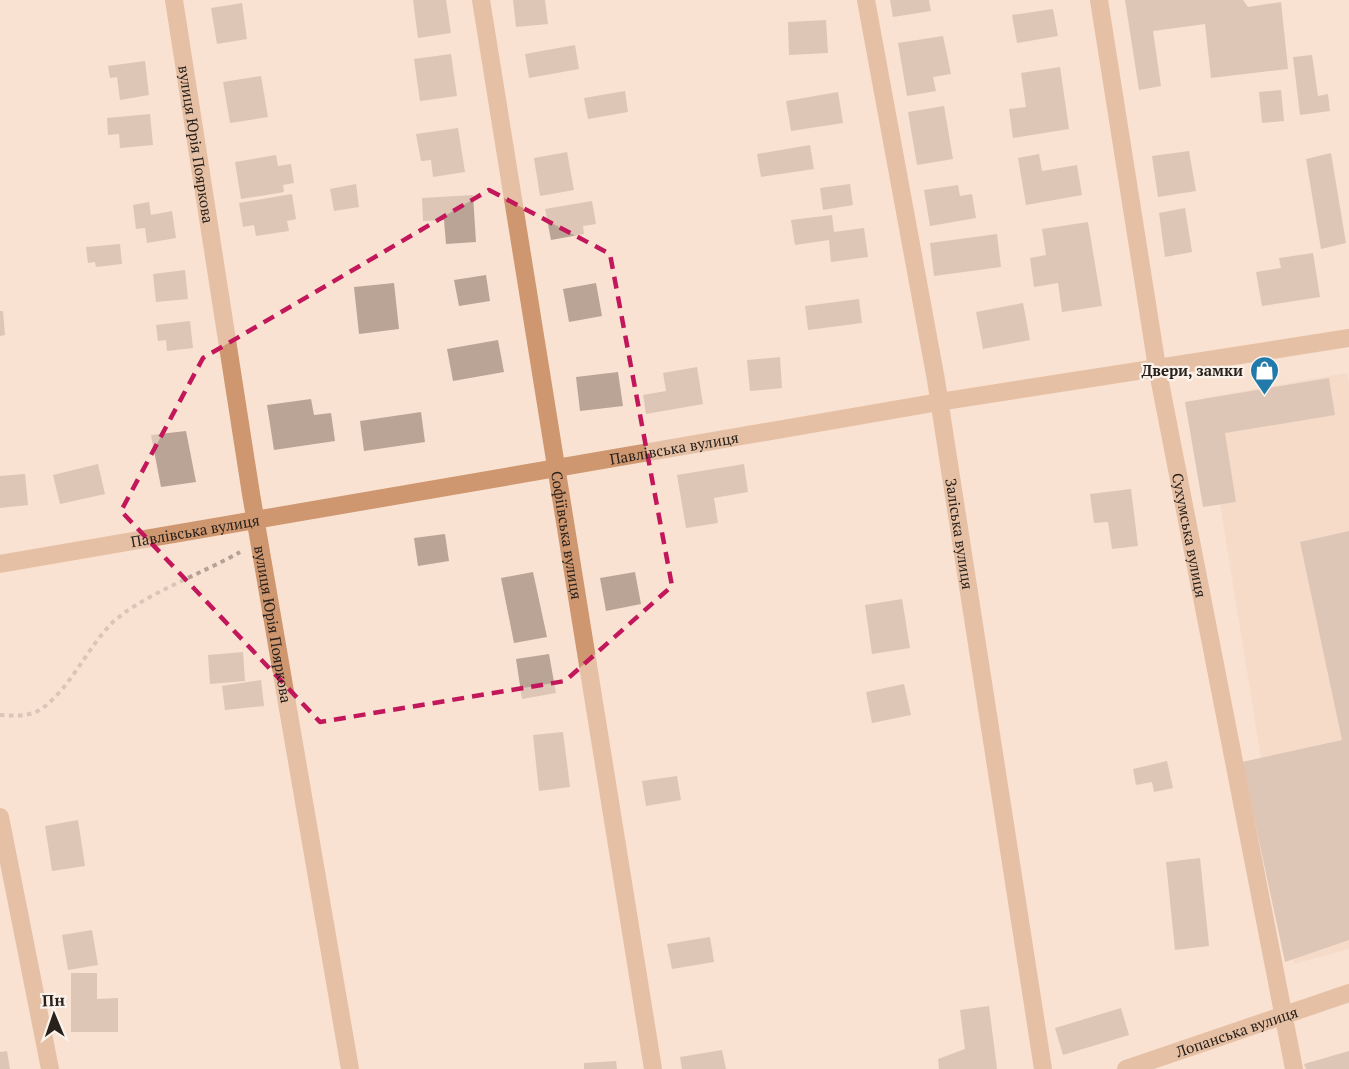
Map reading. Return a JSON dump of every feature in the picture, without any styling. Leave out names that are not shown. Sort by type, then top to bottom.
[{"type":"street","name":"вулиця Юрія Пояркова","points":[[174,0],[259,542],[350,1069]]},
{"type":"street","name":"Софіївська вулиця","points":[[481,0],[653,1069]]},
{"type":"street","name":"Заліська вулиця","points":[[866,0],[939,402],[1043,1069]]},
{"type":"street","name":"Сухумська вулиця","points":[[1099,0],[1157,368],[1294,1069]]},
{"type":"street","name":"Павлівська вулиця","points":[[0,564],[939,402],[1349,338]]},
{"type":"street","points":[[0,817],[50,1069]]},
{"type":"street","name":"Лопанська вулиця","points":[[1126,1069],[1349,993]]},
{"type":"path","points":[[0,715],[21,716],[43,709],[70,679],[112,623],[144,602],[259,542]]},
{"type":"highlighted area","points":[[489,190],[610,254],[672,586],[565,681],[320,722],[121,511],[203,358]]},
{"type":"shaded area","points":[[1347,373],[1349,383],[1349,949],[1294,964],[1203,398]]},
{"type":"building","points":[[413,0],[446,0],[451,33],[418,38]]},
{"type":"building","points":[[513,0],[545,0],[548,24],[516,27]]},
{"type":"building","points":[[890,0],[929,0],[931,11],[893,17]]},
{"type":"building","points":[[1125,0],[1243,0],[1248,7],[1281,2],[1288,69],[1211,78],[1205,24],[1153,31],[1161,86],[1139,90]]},
{"type":"building","points":[[242,3],[247,39],[217,44],[211,8]]},
{"type":"building","points":[[1053,9],[1058,36],[1017,43],[1012,15]]},
{"type":"building","points":[[826,20],[828,53],[789,55],[788,22]]},
{"type":"building","points":[[943,36],[951,74],[933,77],[936,91],[907,96],[898,43]]},
{"type":"building","points":[[575,45],[579,69],[529,78],[525,54]]},
{"type":"building","points":[[451,54],[457,96],[420,101],[414,59]]},
{"type":"building","points":[[1312,55],[1318,96],[1328,94],[1330,111],[1300,115],[1293,57]]},
{"type":"building","points":[[145,61],[149,95],[120,100],[117,77],[110,78],[108,66]]},
{"type":"building","points":[[1060,67],[1069,129],[1013,138],[1009,109],[1026,107],[1021,73]]},
{"type":"building","points":[[261,76],[268,117],[230,123],[223,82]]},
{"type":"building","points":[[1281,90],[1284,121],[1262,123],[1259,92]]},
{"type":"building","points":[[625,91],[628,112],[588,119],[584,98]]},
{"type":"building","points":[[838,92],[843,123],[791,131],[786,101]]},
{"type":"building","points":[[944,106],[953,159],[917,165],[908,112]]},
{"type":"building","points":[[150,114],[153,145],[120,148],[119,134],[108,135],[107,118]]},
{"type":"building","points":[[458,128],[465,172],[433,177],[431,160],[421,161],[416,134]]},
{"type":"building","points":[[810,145],[814,169],[761,177],[757,154]]},
{"type":"building","points":[[1189,151],[1196,191],[1158,197],[1152,156]]},
{"type":"building","points":[[567,152],[574,190],[540,196],[534,158]]},
{"type":"building","points":[[1331,153],[1346,243],[1321,249],[1306,159]]},
{"type":"building","points":[[1039,154],[1042,171],[1077,165],[1082,195],[1026,205],[1018,158]]},
{"type":"building","points":[[276,155],[278,166],[291,164],[294,183],[283,185],[284,192],[241,199],[235,162]]},
{"type":"building","points":[[356,184],[359,207],[334,211],[330,189]]},
{"type":"building","points":[[850,184],[853,205],[823,210],[820,188]]},
{"type":"building","points":[[958,185],[960,196],[972,194],[976,218],[930,226],[924,190]]},
{"type":"building","points":[[292,194],[296,219],[287,221],[289,231],[256,236],[254,225],[243,227],[239,203]]},
{"type":"building","points":[[473,195],[476,242],[446,244],[444,220],[423,221],[422,198]]},
{"type":"building","points":[[592,201],[596,224],[583,226],[584,234],[551,240],[545,209]]},
{"type":"building","points":[[149,202],[151,215],[172,211],[176,238],[147,243],[145,228],[136,229],[133,205]]},
{"type":"building","points":[[1185,208],[1192,252],[1165,257],[1159,213]]},
{"type":"building","points":[[832,215],[834,232],[864,228],[868,257],[831,262],[829,240],[795,245],[791,220]]},
{"type":"building","points":[[1088,222],[1102,306],[1062,312],[1058,283],[1034,287],[1030,258],[1046,255],[1042,229]]},
{"type":"building","points":[[997,234],[1001,267],[934,276],[930,243]]},
{"type":"building","points":[[120,244],[122,264],[96,267],[95,262],[88,263],[86,247]]},
{"type":"building","points":[[1313,253],[1320,297],[1262,306],[1256,272],[1281,268],[1279,258]]},
{"type":"building","points":[[185,270],[188,299],[156,302],[153,274]]},
{"type":"building","points":[[486,275],[490,301],[459,306],[454,280]]},
{"type":"building","points":[[394,283],[399,329],[359,334],[354,287]]},
{"type":"building","points":[[596,283],[602,316],[569,322],[563,289]]},
{"type":"building","points":[[859,299],[862,323],[808,330],[805,306]]},
{"type":"building","points":[[1023,303],[1030,340],[983,349],[976,312]]},
{"type":"building","points":[[0,311],[3,311],[5,335],[0,336]]},
{"type":"building","points":[[190,321],[193,348],[167,351],[166,340],[158,341],[156,325]]},
{"type":"building","points":[[498,340],[504,372],[453,381],[447,349]]},
{"type":"building","points":[[780,357],[782,388],[750,391],[747,360]]},
{"type":"building","points":[[697,367],[703,404],[646,414],[643,395],[666,391],[663,373]]},
{"type":"building","points":[[618,372],[623,406],[580,411],[576,377]]},
{"type":"building","points":[[1329,378],[1335,415],[1225,433],[1236,502],[1203,507],[1185,402]]},
{"type":"building","points":[[311,399],[314,415],[331,413],[335,441],[274,450],[267,405]]},
{"type":"building","points":[[421,412],[425,442],[364,451],[360,421]]},
{"type":"building","points":[[186,431],[196,482],[161,487],[151,435]]},
{"type":"building","points":[[98,464],[105,494],[60,504],[53,475]]},
{"type":"building","points":[[744,464],[748,492],[714,498],[718,523],[686,528],[677,475]]},
{"type":"building","points":[[25,474],[28,505],[0,508],[0,476]]},
{"type":"building","points":[[1131,489],[1138,546],[1112,549],[1108,522],[1094,523],[1090,494]]},
{"type":"building","points":[[1349,531],[1349,940],[1285,962],[1242,762],[1342,740],[1300,542]]},
{"type":"building","points":[[445,534],[449,561],[418,566],[414,538]]},
{"type":"building","points":[[533,572],[547,637],[514,643],[501,578]]},
{"type":"building","points":[[635,572],[641,604],[606,611],[600,578]]},
{"type":"building","points":[[902,599],[910,648],[872,654],[865,605]]},
{"type":"building","points":[[243,652],[245,681],[210,684],[208,655]]},
{"type":"building","points":[[549,654],[556,693],[522,699],[516,659]]},
{"type":"building","points":[[261,680],[264,706],[225,710],[222,686]]},
{"type":"building","points":[[904,684],[911,715],[872,723],[866,692]]},
{"type":"building","points":[[563,732],[570,787],[539,791],[533,735]]},
{"type":"building","points":[[1167,761],[1173,788],[1154,792],[1152,782],[1136,785],[1133,769]]},
{"type":"building","points":[[677,776],[681,800],[646,806],[642,781]]},
{"type":"building","points":[[78,820],[85,866],[52,871],[45,826]]},
{"type":"building","points":[[1200,858],[1209,946],[1175,950],[1166,862]]},
{"type":"building","points":[[92,930],[98,965],[68,970],[62,935]]},
{"type":"building","points":[[710,937],[714,962],[672,969],[667,944]]},
{"type":"building","points":[[71,973],[97,973],[97,999],[118,998],[118,1032],[71,1032]]},
{"type":"building","points":[[989,1006],[997,1069],[939,1069],[938,1059],[965,1049],[960,1010]]},
{"type":"building","points":[[1121,1008],[1129,1035],[1063,1055],[1055,1028]]},
{"type":"building","points":[[722,1050],[726,1069],[682,1069],[680,1057]]},
{"type":"building","points":[[7,1051],[10,1069],[0,1069],[0,1052]]},
{"type":"building","points":[[1349,1051],[1349,1069],[1306,1069],[1304,1064]]},
{"type":"building","points":[[616,1061],[617,1069],[584,1069],[584,1063]]},
{"type":"place","name":"Двери, замки","points":[[1264,396]]}]
